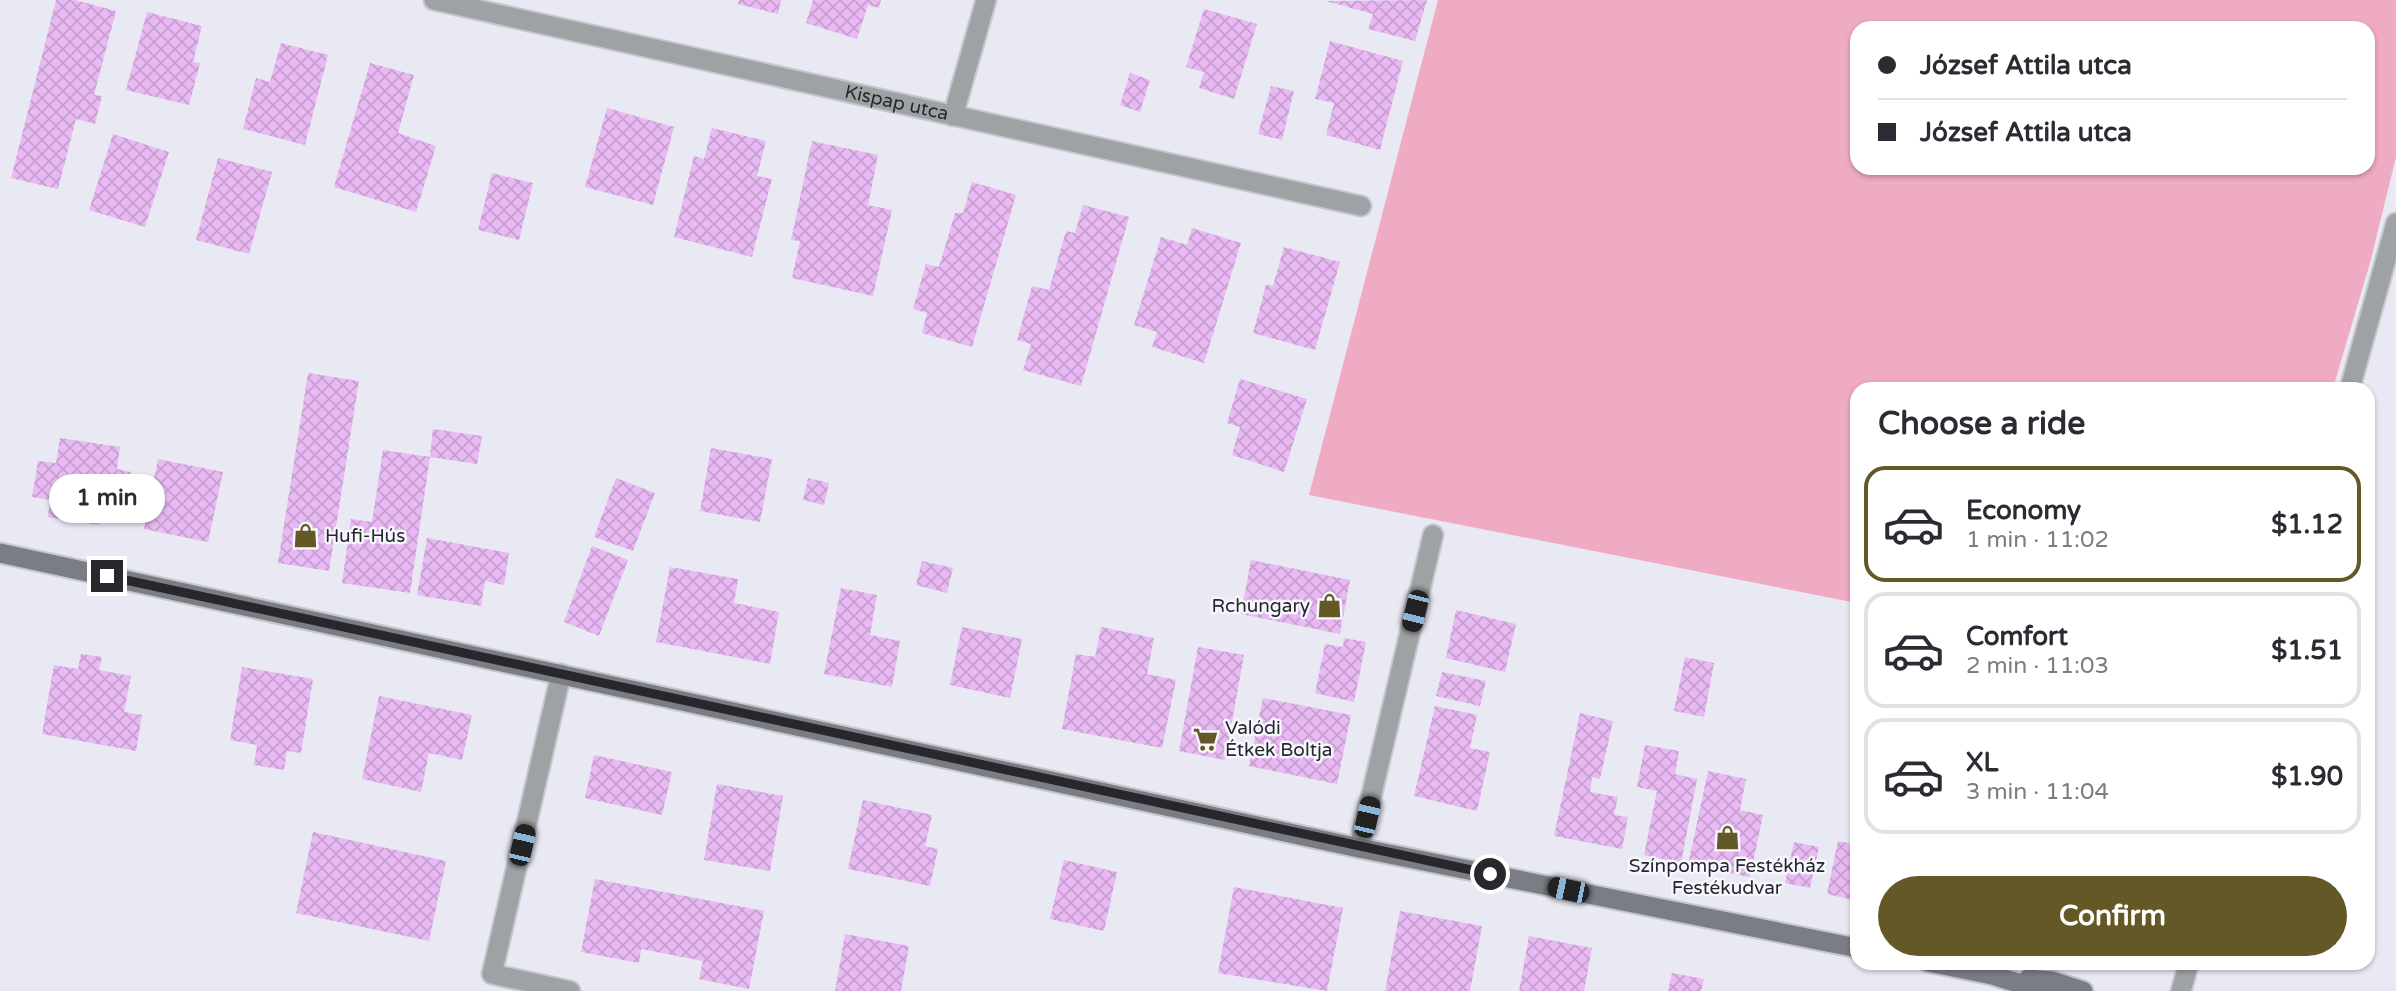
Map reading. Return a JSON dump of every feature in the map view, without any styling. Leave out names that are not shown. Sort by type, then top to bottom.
[{"type":"main road","points":[[0,553],[1359,848],[1850,947]]},
{"type":"main road","points":[[1967,970],[2052,981],[2083,991]]},
{"type":"main road","points":[[1992,975],[2043,991]]},
{"type":"street","name":"Kispap utca","points":[[434,0],[1361,206]]},
{"type":"street","points":[[953,116],[986,0]]},
{"type":"street","points":[[2352,382],[2396,223]]},
{"type":"street","points":[[1359,848],[1433,535]]},
{"type":"street","points":[[561,674],[492,974],[570,991]]},
{"type":"street","points":[[2181,991],[2187,970]]},
{"type":"shaded area","points":[[1438,0],[2396,0],[2396,157],[2370,263],[2335,382],[1850,382],[1850,602],[1309,495]]},
{"type":"building","points":[[56,0],[75,0],[116,11],[94,95],[102,96],[95,124],[76,119],[58,189],[11,178]]},
{"type":"building","points":[[739,0],[781,0],[778,14],[738,4]]},
{"type":"building","points":[[813,0],[881,0],[879,8],[868,5],[857,39],[806,23]]},
{"type":"building","points":[[1427,0],[1415,41],[1368,29],[1373,14],[1326,1]]},
{"type":"building","points":[[1204,9],[1257,24],[1234,99],[1199,88],[1204,72],[1186,67]]},
{"type":"building","points":[[147,12],[202,26],[193,62],[200,63],[189,105],[126,90]]},
{"type":"building","points":[[1330,41],[1403,61],[1380,150],[1326,135],[1334,103],[1315,99]]},
{"type":"building","points":[[281,43],[328,55],[305,145],[243,129],[256,78],[270,82]]},
{"type":"building","points":[[370,63],[414,75],[398,133],[436,146],[416,212],[334,187]]},
{"type":"building","points":[[1130,73],[1150,80],[1140,112],[1120,105]]},
{"type":"building","points":[[1271,86],[1294,91],[1282,140],[1258,134]]},
{"type":"building","points":[[607,108],[674,127],[653,205],[585,187]]},
{"type":"building","points":[[712,128],[766,141],[757,176],[772,179],[752,257],[674,237],[694,156],[704,159]]},
{"type":"building","points":[[113,134],[169,152],[145,227],[89,210]]},
{"type":"building","points":[[812,141],[878,155],[868,205],[892,210],[873,296],[792,278],[800,241],[791,240]]},
{"type":"building","points":[[218,158],[272,172],[249,254],[196,240]]},
{"type":"building","points":[[492,173],[533,183],[519,240],[478,230]]},
{"type":"building","points":[[972,182],[1016,195],[972,347],[922,333],[927,313],[913,309],[926,264],[939,267],[955,213],[963,213]]},
{"type":"building","points":[[1083,205],[1129,217],[1081,386],[1023,370],[1031,344],[1017,340],[1032,286],[1049,290],[1066,231],[1075,233]]},
{"type":"building","points":[[1192,228],[1241,243],[1204,363],[1152,347],[1157,332],[1134,325],[1161,237],[1187,245]]},
{"type":"building","points":[[1284,247],[1340,262],[1315,350],[1253,333],[1266,285],[1273,286]]},
{"type":"building","points":[[308,373],[359,381],[329,571],[278,563]]},
{"type":"building","points":[[1240,379],[1307,399],[1284,472],[1232,455],[1240,427],[1227,423]]},
{"type":"building","points":[[433,429],[482,436],[477,464],[430,457]]},
{"type":"building","points":[[60,438],[120,447],[117,469],[131,472],[124,517],[101,513],[99,525],[48,517],[50,500],[32,497],[38,461],[56,463]]},
{"type":"building","points":[[711,448],[772,459],[760,522],[700,511]]},
{"type":"building","points":[[383,450],[430,457],[410,593],[342,583],[351,519],[372,522]]},
{"type":"building","points":[[158,459],[223,472],[208,542],[144,529]]},
{"type":"building","points":[[616,478],[655,493],[633,551],[594,537]]},
{"type":"building","points":[[808,478],[829,483],[824,505],[803,500]]},
{"type":"building","points":[[427,538],[509,553],[504,585],[485,581],[481,606],[417,595]]},
{"type":"building","points":[[592,546],[628,560],[599,636],[564,622]]},
{"type":"building","points":[[1251,560],[1350,580],[1340,634],[1241,614]]},
{"type":"building","points":[[922,561],[953,568],[947,593],[916,585]]},
{"type":"building","points":[[670,567],[738,579],[734,603],[779,612],[770,664],[656,642]]},
{"type":"building","points":[[841,588],[877,595],[870,635],[900,641],[892,687],[824,674]]},
{"type":"building","points":[[1456,610],[1516,624],[1505,672],[1446,658]]},
{"type":"building","points":[[962,627],[1022,639],[1010,698],[950,685]]},
{"type":"building","points":[[1101,627],[1154,638],[1147,674],[1176,680],[1162,748],[1062,729],[1076,654],[1095,657]]},
{"type":"building","points":[[1344,638],[1366,642],[1354,702],[1315,693],[1325,644],[1343,647]]},
{"type":"building","points":[[1198,647],[1244,655],[1225,760],[1179,751]]},
{"type":"building","points":[[81,654],[102,657],[99,670],[131,676],[124,712],[142,715],[136,751],[42,734],[54,665],[78,669]]},
{"type":"building","points":[[1685,657],[1714,663],[1704,717],[1674,711]]},
{"type":"building","points":[[242,667],[313,679],[301,753],[287,751],[284,770],[254,765],[257,745],[230,740]]},
{"type":"building","points":[[1442,672],[1486,681],[1480,706],[1436,696]]},
{"type":"building","points":[[379,696],[472,715],[462,760],[429,753],[421,792],[362,779]]},
{"type":"building","points":[[1263,698],[1351,715],[1337,784],[1249,766]]},
{"type":"building","points":[[1435,706],[1477,715],[1470,748],[1490,752],[1477,811],[1414,796]]},
{"type":"building","points":[[1580,713],[1613,721],[1600,779],[1592,777],[1590,792],[1618,797],[1614,815],[1628,817],[1622,849],[1554,836]]},
{"type":"building","points":[[1645,745],[1679,751],[1675,774],[1697,779],[1681,863],[1644,855],[1657,791],[1637,787]]},
{"type":"building","points":[[594,755],[672,772],[662,815],[585,798]]},
{"type":"building","points":[[1708,771],[1746,779],[1740,810],[1763,815],[1750,877],[1688,865]]},
{"type":"building","points":[[717,784],[783,796],[770,871],[704,860]]},
{"type":"building","points":[[863,800],[932,815],[925,846],[938,849],[930,886],[848,869]]},
{"type":"building","points":[[313,832],[446,861],[429,941],[296,913]]},
{"type":"building","points":[[1838,841],[1850,844],[1850,899],[1827,894]]},
{"type":"building","points":[[1794,842],[1819,847],[1810,888],[1785,883]]},
{"type":"building","points":[[1064,860],[1117,872],[1104,931],[1050,919]]},
{"type":"building","points":[[595,879],[764,911],[749,989],[699,979],[703,961],[641,949],[639,963],[581,952]]},
{"type":"building","points":[[1234,887],[1343,908],[1327,991],[1218,973]]},
{"type":"building","points":[[1400,911],[1482,926],[1470,991],[1385,991]]},
{"type":"building","points":[[845,934],[909,946],[901,991],[835,991]]},
{"type":"building","points":[[1529,936],[1592,948],[1584,991],[1519,991]]},
{"type":"building","points":[[1672,973],[1704,979],[1701,991],[1668,991]]},
{"type":"place","name":"Hufi-Hús","points":[[305,536]]},
{"type":"place","name":"Rchungary","points":[[1330,606]]},
{"type":"place","name":"Valódi Étkek Boltja","points":[[1205,739]]},
{"type":"place","name":"Színpompa Festékház Festékudvar","points":[[1727,838]]},
{"type":"route","points":[[107,576],[1359,848],[1490,874]]}]
